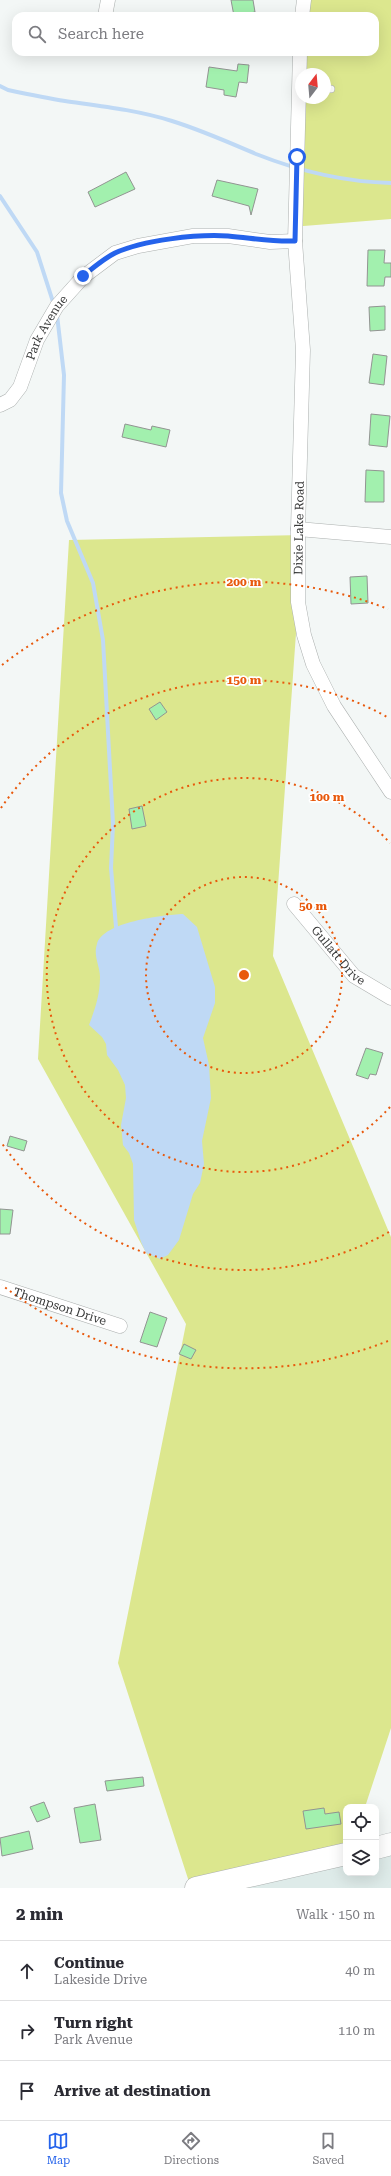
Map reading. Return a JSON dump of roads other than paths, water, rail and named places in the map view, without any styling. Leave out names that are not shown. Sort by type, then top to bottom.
[{"type":"main road","points":[[379,1847],[391,1844]]},
{"type":"main road","points":[[196,1888],[343,1855]]},
{"type":"street","points":[[106,12],[108,0]]},
{"type":"street","points":[[302,12],[304,0]]},
{"type":"street","name":"Dixie Lake Road","points":[[300,56],[300,68]]},
{"type":"street","name":"Dixie Lake Road","points":[[300,104],[295,241],[303,350],[298,529],[298,602],[304,635],[313,664],[334,706],[391,792]]},
{"type":"street","name":"Park Avenue","points":[[0,405],[10,400],[20,387],[37,340],[56,306],[83,276],[115,253],[138,246],[193,236],[228,236],[270,242],[295,241]]},
{"type":"street","points":[[298,529],[391,537]]},
{"type":"street","name":"Gullatt Drive","points":[[294,904],[354,976],[391,998]]},
{"type":"street","name":"Thompson Drive","points":[[0,1287],[120,1326]]},
{"type":"water","points":[[183,914],[197,927],[215,987],[215,1003],[203,1038],[209,1065],[211,1098],[202,1141],[204,1164],[200,1183],[193,1194],[179,1240],[168,1255],[160,1259],[146,1253],[134,1220],[133,1164],[129,1153],[123,1145],[121,1125],[126,1098],[125,1085],[118,1070],[107,1055],[106,1044],[102,1037],[89,1025],[99,990],[100,973],[96,957],[96,948],[102,936],[110,930],[134,921]]},
{"type":"waterway","points":[[0,86],[8,90],[36,96],[159,117],[204,132],[289,166],[339,178],[391,183]]},
{"type":"waterway","points":[[0,196],[37,252],[54,305]]},
{"type":"waterway","points":[[57,315],[64,375],[61,493],[67,521],[93,583],[103,640],[113,824],[111,868],[116,927]]}]
